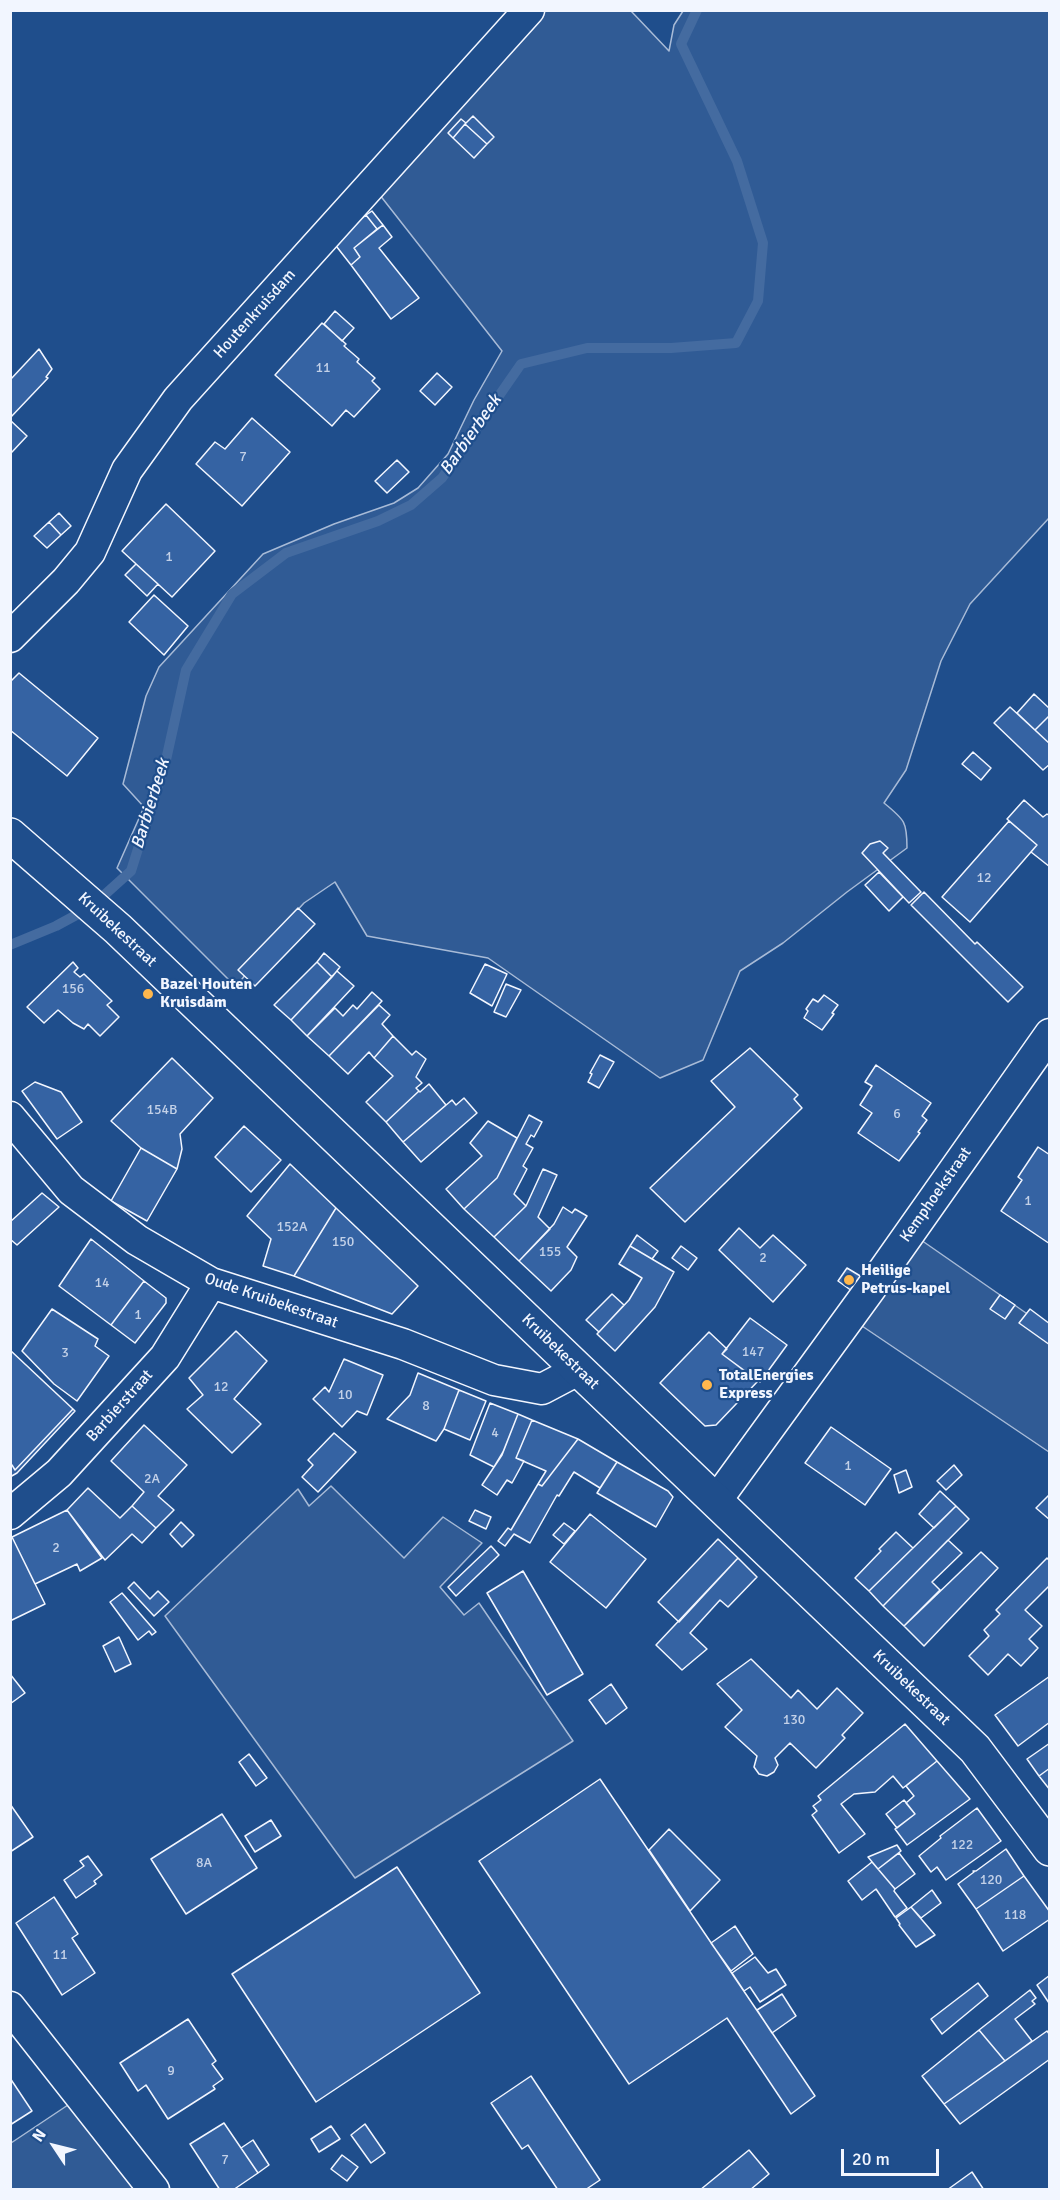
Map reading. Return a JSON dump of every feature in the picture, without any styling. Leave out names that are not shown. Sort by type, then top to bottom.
[{"type":"main road","name":"Kruibekestraat","points":[[10,835],[118,929],[975,1749],[1050,1849]]},
{"type":"street","name":"Houtenkruisdam","points":[[10,637],[66,581],[90,552],[127,470],[178,399],[529,10]]},
{"type":"street","name":"Kemphoekstraat","points":[[716,1501],[871,1288],[1040,1067],[1050,1034]]},
{"type":"street","name":"Oude Kruibekestraat","points":[[10,1117],[71,1190],[137,1240],[211,1283],[403,1344],[494,1380],[542,1389],[578,1370]]},
{"type":"street","name":"Barbierstraat","points":[[10,1514],[59,1473],[165,1357],[211,1283]]},
{"type":"street","points":[[10,2007],[154,2190]]},
{"type":"shaded area","points":[[529,11],[631,11],[669,51],[674,25],[683,11],[1049,11],[1049,518],[970,604],[941,661],[906,770],[884,803],[903,822],[907,848],[783,943],[740,971],[703,1060],[660,1078],[488,958],[367,936],[335,882],[304,903],[280,929],[236,987],[117,868],[144,807],[123,784],[146,696],[159,667],[263,554],[334,524],[394,503],[418,488],[448,454],[474,400],[502,351],[372,185]]},
{"type":"shaded area","points":[[921,1240],[1049,1329],[1049,1452],[862,1326]]},
{"type":"shaded area","points":[[331,1486],[404,1558],[443,1517],[482,1543],[440,1587],[464,1615],[479,1603],[573,1741],[355,1878],[165,1616],[298,1489],[309,1506]]},
{"type":"shaded area","points":[[68,2105],[134,2189],[11,2190],[11,2143]]},
{"type":"building","points":[[473,116],[494,137],[487,144],[465,124],[453,138],[448,133],[461,119],[466,123]]},
{"type":"building","points":[[465,124],[487,144],[474,158],[453,138]]},
{"type":"building","points":[[372,211],[383,225],[377,229],[366,215]]},
{"type":"building","points":[[366,215],[377,229],[354,248],[360,257],[351,265],[333,242]]},
{"type":"building","points":[[383,225],[392,237],[379,248],[419,298],[391,319],[351,265],[360,257],[354,248]]},
{"type":"building","points":[[335,311],[354,328],[342,341],[324,324]]},
{"type":"building","points":[[322,323],[346,344],[344,346],[375,378],[372,381],[380,389],[354,417],[346,410],[332,426],[275,375]]},
{"type":"building","points":[[39,349],[52,369],[46,377],[48,378],[10,418],[10,380]]},
{"type":"building","points":[[437,373],[452,387],[435,405],[420,391]]},
{"type":"building","points":[[252,418],[290,452],[242,506],[196,464],[215,442],[225,449]]},
{"type":"building","points":[[10,420],[27,436],[12,452],[10,451]]},
{"type":"building","points":[[397,460],[409,472],[387,493],[375,481]]},
{"type":"building","points":[[166,504],[215,551],[172,597],[122,551]]},
{"type":"building","points":[[59,513],[71,526],[61,535],[49,522]]},
{"type":"building","points":[[49,522],[61,535],[47,548],[34,536]]},
{"type":"building","points":[[136,564],[158,584],[147,596],[125,575]]},
{"type":"building","points":[[154,595],[188,626],[164,655],[129,622]]},
{"type":"building","points":[[19,673],[98,738],[67,776],[10,730],[10,682]]},
{"type":"building","points":[[1034,694],[1050,709],[1050,715],[1035,730],[1017,713]]},
{"type":"building","points":[[1010,707],[1050,744],[1050,764],[1043,770],[994,723]]},
{"type":"building","points":[[1050,715],[1050,744],[1035,730]]},
{"type":"building","points":[[973,752],[991,768],[981,780],[962,764]]},
{"type":"building","points":[[1024,800],[1043,817],[1047,814],[1050,816],[1050,867],[1031,852],[1037,845],[1007,819]]},
{"type":"building","points":[[1009,821],[1037,845],[970,922],[942,897]]},
{"type":"building","points":[[880,841],[888,848],[883,853],[921,892],[909,903],[862,853],[870,844]]},
{"type":"building","points":[[879,872],[903,897],[889,911],[865,885]]},
{"type":"building","points":[[924,892],[975,944],[977,942],[1023,987],[1008,1002],[911,905]]},
{"type":"building","points":[[298,908],[315,924],[255,986],[238,970]]},
{"type":"building","points":[[324,953],[340,967],[332,977],[317,962]]},
{"type":"building","points":[[73,962],[78,968],[74,972],[80,977],[84,974],[112,1001],[107,1005],[119,1017],[100,1036],[88,1024],[84,1029],[58,1010],[44,1023],[27,1007]]},
{"type":"building","points":[[317,962],[332,977],[291,1020],[274,1005]]},
{"type":"building","points":[[485,964],[507,974],[492,1006],[470,993]]},
{"type":"building","points":[[337,971],[354,986],[307,1036],[291,1020]]},
{"type":"building","points":[[506,984],[521,990],[506,1017],[494,1012]]},
{"type":"building","points":[[372,992],[382,1001],[329,1056],[307,1036],[335,1008],[343,1016],[353,1005],[357,1009]]},
{"type":"building","points":[[824,995],[838,1005],[822,1030],[804,1018],[808,1011],[806,1009],[813,999],[818,1002]]},
{"type":"building","points":[[379,1005],[390,1015],[382,1024],[393,1036],[374,1058],[369,1052],[348,1074],[329,1056]]},
{"type":"building","points":[[393,1036],[412,1055],[416,1051],[426,1059],[416,1077],[422,1083],[416,1088],[419,1091],[386,1122],[366,1102],[393,1076],[374,1058]]},
{"type":"building","points":[[750,1048],[798,1095],[794,1099],[802,1108],[685,1222],[650,1188],[735,1107],[711,1081]]},
{"type":"building","points":[[600,1055],[614,1062],[599,1088],[588,1082],[592,1074],[590,1073]]},
{"type":"building","points":[[172,1058],[213,1098],[180,1134],[182,1149],[177,1169],[141,1148],[111,1121]]},
{"type":"building","points":[[876,1065],[931,1103],[922,1116],[927,1120],[918,1132],[920,1133],[899,1161],[858,1133],[872,1113],[860,1105],[872,1086],[865,1082]]},
{"type":"building","points":[[35,1082],[61,1092],[82,1122],[57,1139],[22,1091]]},
{"type":"building","points":[[429,1084],[446,1105],[403,1142],[386,1122]]},
{"type":"building","points":[[464,1098],[477,1113],[421,1162],[403,1142],[452,1100],[456,1105]]},
{"type":"building","points":[[529,1115],[542,1122],[534,1137],[531,1135],[526,1144],[533,1148],[523,1166],[527,1169],[514,1194],[526,1206],[494,1237],[464,1209],[497,1178]]},
{"type":"building","points":[[488,1121],[517,1138],[497,1178],[464,1209],[446,1189],[482,1156],[470,1143]]},
{"type":"building","points":[[244,1126],[281,1160],[251,1192],[215,1157]]},
{"type":"building","points":[[1038,1147],[1050,1155],[1050,1244],[1001,1211],[1022,1180],[1018,1177]]},
{"type":"building","points":[[141,1148],[177,1169],[147,1221],[111,1201]]},
{"type":"building","points":[[290,1164],[336,1208],[294,1276],[263,1266],[271,1239],[247,1216]]},
{"type":"building","points":[[543,1169],[557,1175],[538,1217],[550,1229],[519,1261],[494,1237],[526,1206]]},
{"type":"building","points":[[42,1193],[59,1207],[17,1245],[10,1239],[10,1222]]},
{"type":"building","points":[[563,1207],[572,1213],[575,1209],[587,1216],[567,1247],[577,1257],[571,1270],[551,1291],[519,1261],[554,1224]]},
{"type":"building","points":[[336,1208],[418,1286],[392,1314],[294,1276]]},
{"type":"building","points":[[739,1228],[760,1248],[773,1235],[806,1265],[773,1302],[719,1250]]},
{"type":"building","points":[[637,1235],[658,1251],[652,1259],[630,1246]]},
{"type":"building","points":[[91,1239],[144,1281],[111,1325],[59,1286]]},
{"type":"building","points":[[630,1246],[674,1272],[655,1307],[615,1351],[597,1334],[629,1300],[642,1278],[619,1264]]},
{"type":"building","points":[[681,1246],[697,1258],[688,1270],[672,1258]]},
{"type":"building","name":"Heilige Petrus-kapel","points":[[847,1268],[862,1277],[852,1291],[838,1281]]},
{"type":"building","points":[[144,1281],[166,1298],[166,1303],[135,1343],[111,1325]]},
{"type":"building","points":[[612,1294],[624,1305],[599,1332],[586,1320]]},
{"type":"building","points":[[1000,1295],[1015,1305],[1005,1319],[990,1309]]},
{"type":"building","points":[[52,1309],[98,1339],[95,1346],[109,1356],[77,1401],[54,1384],[22,1351]]},
{"type":"building","points":[[1030,1309],[1050,1324],[1050,1345],[1019,1323]]},
{"type":"building","points":[[750,1318],[787,1345],[760,1382],[722,1354]]},
{"type":"building","points":[[236,1331],[267,1361],[234,1399],[261,1424],[232,1453],[187,1409],[203,1395],[189,1378]]},
{"type":"building","points":[[709,1332],[727,1349],[722,1354],[758,1381],[716,1425],[705,1426],[660,1383]]},
{"type":"building","points":[[10,1350],[73,1409],[15,1470],[12,1465],[10,1466]]},
{"type":"building","points":[[344,1359],[383,1375],[367,1415],[357,1411],[342,1427],[313,1399],[325,1387],[329,1392]]},
{"type":"building","points":[[418,1373],[459,1390],[444,1429],[436,1441],[387,1419],[410,1395]]},
{"type":"building","points":[[459,1390],[486,1401],[470,1440],[444,1429]]},
{"type":"building","points":[[490,1403],[518,1414],[503,1452],[494,1467],[470,1455]]},
{"type":"building","points":[[73,1409],[75,1411],[17,1473],[10,1477],[10,1466],[12,1465],[15,1470]]},
{"type":"building","points":[[518,1414],[532,1420],[516,1458],[524,1461],[512,1483],[507,1480],[497,1495],[482,1485],[502,1455]]},
{"type":"building","points":[[532,1420],[578,1439],[542,1486],[538,1484],[546,1471],[516,1458]]},
{"type":"building","points":[[144,1425],[187,1465],[158,1496],[174,1510],[156,1528],[132,1506],[144,1492],[111,1461]]},
{"type":"building","points":[[831,1427],[891,1469],[865,1505],[805,1463]]},
{"type":"building","points":[[334,1433],[356,1452],[318,1492],[302,1477],[313,1465],[308,1460]]},
{"type":"building","points":[[578,1439],[617,1462],[600,1488],[574,1472],[559,1496],[557,1495],[530,1543],[514,1534],[505,1546],[498,1541],[508,1528],[511,1530],[538,1484],[542,1486]]},
{"type":"building","points":[[617,1462],[668,1491],[673,1497],[656,1527],[597,1493]]},
{"type":"building","points":[[954,1465],[962,1475],[946,1490],[937,1481]]},
{"type":"building","points":[[906,1470],[912,1487],[899,1493],[894,1475]]},
{"type":"building","points":[[88,1488],[120,1518],[132,1506],[156,1528],[142,1543],[132,1534],[105,1560],[67,1510]]},
{"type":"building","points":[[940,1491],[956,1506],[934,1528],[919,1514]]},
{"type":"building","points":[[1050,1494],[1050,1520],[1036,1508]]},
{"type":"building","points":[[956,1506],[969,1519],[883,1606],[869,1591]]},
{"type":"building","points":[[67,1510],[102,1558],[80,1571],[77,1564],[35,1584],[12,1537]]},
{"type":"building","points":[[475,1510],[491,1517],[486,1529],[469,1521]]},
{"type":"building","points":[[590,1514],[646,1559],[606,1608],[550,1562]]},
{"type":"building","points":[[181,1522],[194,1535],[182,1547],[170,1534]]},
{"type":"building","points":[[564,1523],[575,1531],[564,1544],[553,1535]]},
{"type":"building","points":[[896,1532],[913,1548],[869,1591],[855,1578]]},
{"type":"building","points":[[12,1537],[45,1604],[10,1621],[10,1538]]},
{"type":"building","points":[[718,1539],[738,1558],[679,1622],[658,1602]]},
{"type":"building","points":[[948,1540],[962,1553],[932,1582],[940,1590],[904,1626],[883,1606]]},
{"type":"building","points":[[491,1546],[499,1555],[456,1596],[448,1587]]},
{"type":"building","points":[[981,1552],[998,1568],[924,1646],[904,1626]]},
{"type":"building","points":[[738,1558],[757,1577],[728,1607],[720,1600],[690,1633],[707,1649],[682,1670],[656,1645]]},
{"type":"building","points":[[1047,1558],[1050,1561],[1050,1585],[1025,1610],[1042,1626],[1029,1639],[1038,1648],[1021,1666],[1008,1654],[988,1675],[969,1656],[989,1636],[984,1630],[1000,1614],[996,1610]]},
{"type":"building","points":[[523,1571],[583,1674],[547,1695],[487,1593]]},
{"type":"building","points":[[134,1582],[150,1599],[158,1591],[169,1602],[154,1616],[128,1588]]},
{"type":"building","points":[[122,1593],[156,1632],[152,1635],[149,1631],[138,1640],[110,1602]]},
{"type":"building","points":[[119,1637],[131,1664],[115,1672],[103,1646]]},
{"type":"building","points":[[751,1659],[791,1698],[798,1690],[817,1709],[837,1688],[863,1713],[842,1735],[845,1738],[816,1768],[790,1743],[775,1758],[778,1765],[774,1772],[767,1776],[759,1774],[754,1767],[757,1756],[725,1727],[742,1710],[717,1684]]},
{"type":"building","points":[[10,1674],[25,1693],[10,1704]]},
{"type":"building","points":[[1050,1676],[1050,1722],[1018,1746],[995,1715]]},
{"type":"building","points":[[611,1684],[627,1708],[606,1724],[589,1700]]},
{"type":"building","points":[[905,1724],[937,1761],[903,1788],[893,1776],[875,1792],[854,1794],[841,1804],[865,1834],[839,1853],[812,1815],[817,1811],[813,1806],[821,1800],[818,1796]]},
{"type":"building","points":[[1050,1743],[1050,1768],[1039,1776],[1027,1759]]},
{"type":"building","points":[[249,1754],[267,1778],[256,1786],[239,1762]]},
{"type":"building","points":[[937,1761],[970,1799],[907,1845],[895,1829],[915,1814],[906,1803],[914,1796],[906,1786]]},
{"type":"building","points":[[1050,1768],[1050,1790],[1039,1776]]},
{"type":"building","points":[[600,1779],[815,2096],[791,2114],[727,2018],[629,2084],[479,1861]]},
{"type":"building","points":[[904,1800],[915,1814],[897,1828],[886,1814]]},
{"type":"building","points":[[10,1804],[33,1837],[10,1852]]},
{"type":"building","points":[[977,1808],[1001,1841],[946,1880],[937,1867],[931,1872],[919,1856],[941,1838],[940,1836]]},
{"type":"building","points":[[222,1814],[257,1868],[186,1914],[151,1859]]},
{"type":"building","points":[[271,1820],[281,1836],[255,1852],[245,1836]]},
{"type":"building","points":[[669,1829],[720,1880],[690,1911],[649,1850]]},
{"type":"building","points":[[897,1845],[901,1851],[878,1869],[868,1857]]},
{"type":"building","points":[[1006,1849],[1024,1876],[976,1909],[958,1884]]},
{"type":"building","points":[[899,1853],[915,1874],[895,1889],[878,1869]]},
{"type":"building","points":[[88,1856],[102,1875],[94,1881],[96,1884],[76,1898],[64,1880],[84,1866],[80,1861]]},
{"type":"building","points":[[872,1862],[895,1889],[894,1891],[907,1908],[895,1917],[876,1889],[862,1900],[848,1881]]},
{"type":"building","points":[[397,1867],[480,1993],[316,2102],[232,1974]]},
{"type":"building","points":[[1024,1876],[1050,1912],[1050,1919],[1003,1951],[976,1909]]},
{"type":"building","points":[[932,1890],[941,1903],[921,1918],[911,1907]]},
{"type":"building","points":[[54,1897],[78,1934],[72,1938],[95,1973],[62,1995],[16,1923]]},
{"type":"building","points":[[911,1907],[935,1935],[916,1947],[896,1918]]},
{"type":"building","points":[[735,1926],[753,1954],[731,1971],[711,1943]]},
{"type":"building","points":[[755,1957],[768,1973],[776,1969],[786,1985],[760,2002],[750,1987],[744,1991],[732,1973]]},
{"type":"building","points":[[1050,1975],[1050,2002],[1049,2003],[1037,1985]]},
{"type":"building","points":[[978,1983],[988,1996],[942,2034],[931,2019]]},
{"type":"building","points":[[1030,1990],[1036,1998],[1032,2001],[1035,2004],[1015,2019],[1032,2041],[1005,2061],[979,2030]]},
{"type":"building","points":[[782,1994],[796,2016],[772,2033],[757,2010]]},
{"type":"building","points":[[188,2019],[216,2061],[212,2064],[223,2079],[213,2086],[215,2089],[168,2119],[146,2085],[138,2091],[120,2063]]},
{"type":"building","points":[[979,2030],[1005,2061],[944,2104],[922,2076]]},
{"type":"building","points":[[1047,2031],[1050,2035],[1050,2059],[960,2124],[944,2104]]},
{"type":"building","points":[[531,2076],[600,2180],[585,2190],[558,2190],[528,2145],[522,2149],[491,2103]]},
{"type":"building","points":[[10,2078],[32,2111],[10,2125]]},
{"type":"building","points":[[224,2123],[258,2173],[233,2190],[220,2190],[190,2144]]},
{"type":"building","points":[[365,2124],[385,2153],[371,2163],[351,2135]]},
{"type":"building","points":[[331,2126],[340,2139],[319,2152],[311,2139]]},
{"type":"building","points":[[253,2140],[269,2165],[258,2173],[241,2148]]},
{"type":"building","points":[[749,2150],[769,2174],[750,2190],[700,2190]]},
{"type":"building","points":[[342,2155],[358,2167],[347,2181],[331,2169]]},
{"type":"building","points":[[972,2172],[984,2190],[947,2190]]},
{"type":"waterway","name":"Barbierbeek","points":[[10,945],[56,926],[91,907],[131,871],[166,760],[186,670],[232,594],[286,553],[378,521],[411,505],[442,478],[521,364],[587,348],[671,348],[736,343],[758,301],[763,243],[737,161],[681,44],[697,10]]},
{"type":"place","name":"Bazel Houten Kruisdam","points":[[148,994]]},
{"type":"place","name":"Heilige Petrus-kapel","points":[[849,1280]]},
{"type":"place","name":"TotalEnergies Express","points":[[707,1385]]}]
